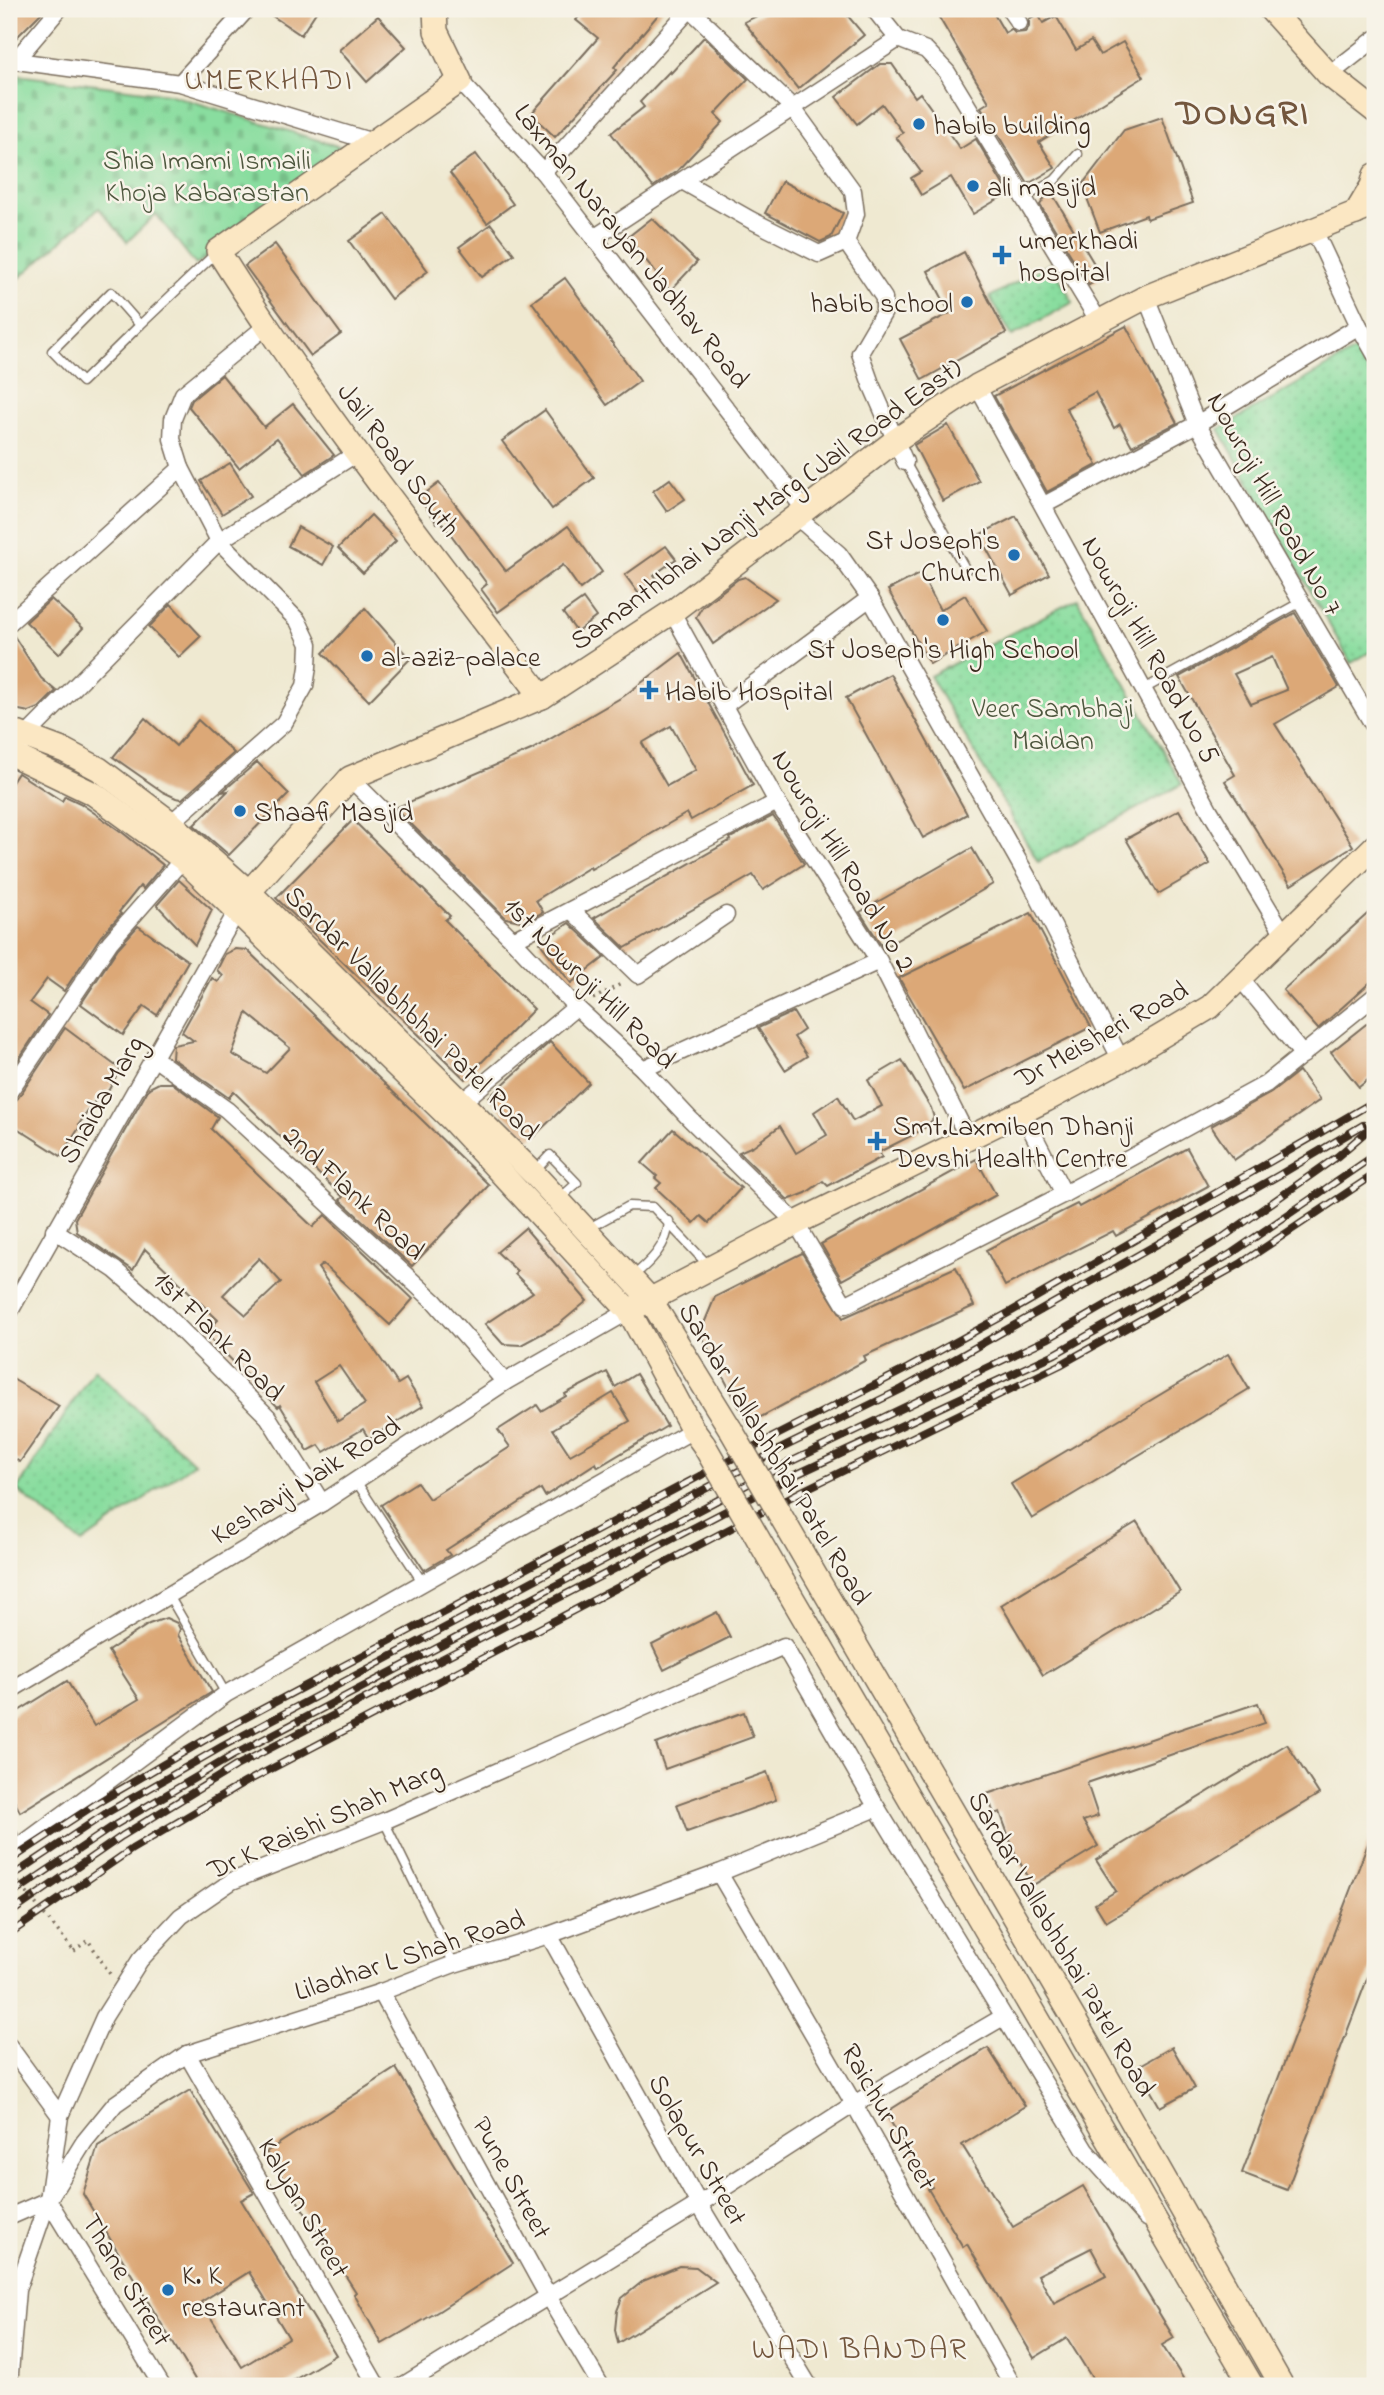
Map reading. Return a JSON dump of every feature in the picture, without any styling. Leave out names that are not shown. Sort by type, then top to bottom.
[{"type":"main road","name":"Laxman Narayan Jadhav Road","points":[[435,9],[436,32],[460,81]]},
{"type":"main road","points":[[1270,9],[1329,75],[1375,111]]},
{"type":"main road","points":[[218,251],[460,81]]},
{"type":"main road","points":[[1370,207],[1375,175]]},
{"type":"main road","name":"Samanthbhai Nanji Marg (Jail Road East)","points":[[243,901],[350,778],[542,697],[672,612],[896,440],[976,386],[1146,297],[1370,207]]},
{"type":"main road","name":"Jail Road South","points":[[218,251],[265,327],[542,697]]},
{"type":"main road","name":"Sardar Vallabhbhai Patel Road","points":[[14,747],[99,769],[243,901],[457,1110],[533,1173],[650,1299],[731,1430],[1080,2030],[1282,2386]]},
{"type":"main road","name":"Sardar Vallabhbhai Patel Road","points":[[166,832],[183,859],[243,901]]},
{"type":"main road","name":"Dr Meisheri Road","points":[[629,1311],[796,1223],[1022,1112],[1121,1060],[1210,1007],[1372,855]]},
{"type":"main road","name":"Sardar Vallabhbhai Patel Road","points":[[457,1110],[629,1311],[698,1438],[1252,2386]]},
{"type":"main road","points":[[1183,2269],[1207,2254]]},
{"type":"street","points":[[11,61],[59,9]]},
{"type":"street","points":[[180,83],[247,9]]},
{"type":"street","points":[[543,172],[690,9],[792,107],[853,191],[856,214],[846,242],[819,254],[684,182]]},
{"type":"street","points":[[874,9],[898,39],[926,50],[947,72],[1098,320]]},
{"type":"street","points":[[1009,9],[1019,23]]},
{"type":"street","points":[[594,238],[684,182],[792,107],[898,39]]},
{"type":"street","points":[[1329,75],[1375,39]]},
{"type":"street","points":[[11,61],[180,83],[373,142]]},
{"type":"street","name":"Laxman Narayan Jadhav Road","points":[[460,81],[543,172],[800,513],[839,554],[870,598],[1031,883],[1121,1060]]},
{"type":"street","points":[[1313,228],[1375,354]]},
{"type":"street","points":[[846,242],[884,298],[884,312],[860,353],[905,462]]},
{"type":"street","name":"Nowroji Hill Road No 7","points":[[1146,297],[1197,424],[1375,728]]},
{"type":"street","points":[[1044,505],[1197,424],[1359,326]]},
{"type":"street","points":[[166,832],[284,723],[305,686],[309,644],[298,621],[219,541],[181,468],[173,439],[178,404],[183,394],[265,327]]},
{"type":"street","name":"Nowroji Hill Road No 5","points":[[976,386],[1044,505],[1210,811],[1285,936]]},
{"type":"street","points":[[14,747],[219,541],[357,453]]},
{"type":"street","points":[[9,623],[181,468]]},
{"type":"street","points":[[725,705],[870,598]]},
{"type":"street","name":"Nowroji Hill Road No 2","points":[[672,612],[777,802],[879,961],[968,1138]]},
{"type":"street","name":"1st Nowroji Hill Road","points":[[350,778],[513,940],[576,1007],[643,1069],[796,1223],[845,1305],[1064,1194]]},
{"type":"street","points":[[513,940],[777,802]]},
{"type":"street","points":[[9,1092],[110,942],[183,859]]},
{"type":"street","name":"Shaida Marg","points":[[9,1313],[243,901]]},
{"type":"street","points":[[571,910],[638,975],[726,915]]},
{"type":"street","points":[[643,1069],[879,961]]},
{"type":"street","points":[[1240,978],[1303,1055]]},
{"type":"street","points":[[1022,1112],[1064,1194],[1266,1084],[1375,996]]},
{"type":"street","points":[[457,1110],[576,1007]]},
{"type":"street","name":"2nd Flank Road","points":[[154,1058],[227,1111],[435,1302],[505,1382]]},
{"type":"street","name":"1st Flank Road","points":[[54,1230],[115,1270],[165,1314],[268,1417],[322,1503]]},
{"type":"street","name":"Keshavji Naik Road","points":[[9,1691],[322,1503],[505,1382],[629,1311]]},
{"type":"street","points":[[12,1842],[226,1694],[423,1583],[698,1438]]},
{"type":"street","name":"Dr K Raishi Shah Marg","points":[[48,2200],[60,2116],[104,2017],[140,1960],[181,1916],[232,1881],[384,1821],[784,1646],[877,1808]]},
{"type":"street","points":[[877,1808],[1085,2150],[1163,2235]]},
{"type":"street","name":"Liladhar L Shah Road","points":[[48,2200],[84,2142],[115,2104],[187,2054],[381,1992],[454,1964],[549,1935],[719,1873],[877,1808]]},
{"type":"street","name":"Raichur Street","points":[[719,1873],[854,2104],[1013,2386]]},
{"type":"street","name":"Solapur Street","points":[[549,1935],[699,2204],[809,2386]]},
{"type":"street","name":"Pune Street","points":[[381,1992],[549,2298],[601,2386]]},
{"type":"street","points":[[402,2386],[549,2298],[854,2104],[1003,2017]]},
{"type":"street","points":[[9,2046],[60,2116]]},
{"type":"street","name":"Kalyan Street","points":[[187,2054],[377,2386]]},
{"type":"street","points":[[9,2217],[48,2200]]},
{"type":"street","points":[[9,2385],[17,2290],[48,2200]]},
{"type":"street","name":"Thane Street","points":[[48,2200],[162,2386]]},
{"type":"lane","points":[[1024,198],[1055,180],[1078,154]]},
{"type":"lane","points":[[140,324],[111,292],[52,351],[82,382],[218,251]]},
{"type":"lane","points":[[905,462],[967,570]]},
{"type":"lane","points":[[1144,689],[1301,602]]},
{"type":"lane","points":[[586,1229],[629,1206],[653,1207],[710,1268]]},
{"type":"lane","points":[[631,1278],[649,1262],[661,1246],[669,1233],[669,1222]]},
{"type":"lane","points":[[356,1481],[423,1583]]},
{"type":"lane","points":[[168,1594],[226,1694]]},
{"type":"lane","points":[[384,1821],[454,1964]]},
{"type":"path","points":[[576,1007],[638,975]]},
{"type":"path","points":[[9,1871],[74,1951],[88,1940],[121,1990]]},
{"type":"green space","name":"Shia Imami Ismaili Khoja Kabarastan","points":[[9,74],[168,94],[354,151],[196,265],[156,214],[127,242],[99,208],[9,287]]},
{"type":"green space","points":[[1051,263],[1073,302],[1012,336],[990,297]]},
{"type":"green space","points":[[1356,350],[1375,384],[1375,649],[1351,663],[1219,429]]},
{"type":"green space","name":"Veer Sambhaji Maidan","points":[[1077,599],[1182,784],[1038,862],[930,676]]},
{"type":"green space","points":[[94,1369],[194,1463],[82,1543],[17,1490]]},
{"type":"building","points":[[9,9],[45,9],[9,45]]},
{"type":"building","points":[[262,9],[318,9],[301,35]]},
{"type":"building","points":[[585,9],[663,9],[614,67],[617,70],[555,137],[531,114],[598,38],[576,20]]},
{"type":"building","points":[[771,9],[842,9],[864,35],[798,89],[744,22]]},
{"type":"building","points":[[934,9],[991,9],[1005,33],[1011,29],[1015,33],[1025,32],[1029,27],[1029,19],[1038,14],[1043,23],[1056,16],[1076,50],[1091,41],[1100,55],[1123,42],[1144,77],[1039,142],[1055,168],[1028,184],[981,107],[989,102]]},
{"type":"building","points":[[378,16],[406,47],[367,82],[339,50]]},
{"type":"building","points":[[704,37],[748,79],[715,114],[723,122],[677,171],[653,187],[611,133],[644,107],[640,102]]},
{"type":"building","points":[[880,64],[892,64],[915,97],[920,93],[960,149],[976,139],[1008,193],[973,214],[951,177],[921,195],[911,178],[921,172],[896,137],[903,133],[882,104],[857,124],[836,97]]},
{"type":"building","points":[[1162,117],[1193,203],[1147,219],[1146,215],[1100,232],[1082,185],[1124,130]]},
{"type":"building","points":[[476,154],[513,204],[487,223],[450,173]]},
{"type":"building","points":[[782,181],[843,213],[831,237],[820,242],[765,213]]},
{"type":"building","points":[[1050,190],[1102,277],[1089,285],[1040,205]]},
{"type":"building","points":[[386,214],[428,271],[391,299],[349,241]]},
{"type":"building","points":[[652,218],[697,262],[670,291],[628,237]]},
{"type":"building","points":[[491,224],[514,254],[482,277],[459,247]]},
{"type":"building","points":[[275,244],[341,334],[311,356],[245,266]]},
{"type":"building","points":[[964,252],[1006,333],[922,380],[900,339],[950,313],[928,271]]},
{"type":"building","points":[[565,278],[640,381],[607,405],[532,302]]},
{"type":"building","points":[[1126,326],[1177,423],[1132,446],[1120,424],[1114,428],[1095,392],[1066,408],[1097,465],[1047,492],[994,396]]},
{"type":"building","points":[[222,375],[264,427],[293,404],[334,455],[305,474],[277,438],[239,468],[189,407],[192,400]]},
{"type":"building","points":[[545,410],[594,478],[552,509],[502,441]]},
{"type":"building","points":[[948,425],[979,481],[943,501],[914,445]]},
{"type":"building","points":[[230,463],[251,496],[222,514],[201,481]]},
{"type":"building","points":[[670,479],[685,499],[667,511],[653,491]]},
{"type":"building","points":[[439,483],[506,571],[568,526],[602,572],[580,589],[563,565],[498,612],[481,589],[487,584],[441,521],[437,523],[419,498]]},
{"type":"building","points":[[371,515],[396,541],[363,573],[338,548]]},
{"type":"building","name":"St Joseph's Church","points":[[1016,516],[1049,574],[1012,595],[979,535]]},
{"type":"building","points":[[298,527],[333,547],[323,565],[288,546]]},
{"type":"building","points":[[666,546],[676,559],[654,575],[658,580],[639,594],[625,575]]},
{"type":"building","name":"St Joseph's High School","points":[[921,573],[940,610],[965,595],[987,631],[930,664],[888,590]]},
{"type":"building","points":[[745,577],[776,599],[713,644],[696,617],[702,607],[738,579]]},
{"type":"building","points":[[51,599],[83,628],[59,654],[26,622]]},
{"type":"building","points":[[583,599],[596,617],[577,632],[563,613]]},
{"type":"building","points":[[171,604],[201,636],[179,657],[149,627]]},
{"type":"building","name":"al-aziz-palace","points":[[365,608],[410,659],[369,701],[323,653]]},
{"type":"building","points":[[1295,613],[1339,687],[1275,724],[1353,846],[1291,885],[1225,781],[1235,775],[1179,677]],"holes":[[[1272,657],[1287,690],[1251,704],[1234,674]]]},
{"type":"building","points":[[9,633],[12,633],[41,678],[56,691],[39,708],[29,712],[9,708]]},
{"type":"building","points":[[681,653],[753,785],[691,820],[687,813],[591,869],[590,867],[536,900],[543,912],[525,922],[506,918],[395,808],[531,750],[624,696]],"holes":[[[671,726],[696,770],[667,786],[642,743]]]},
{"type":"building","points":[[890,674],[967,814],[923,838],[846,698]]},
{"type":"building","points":[[145,718],[176,746],[198,720],[234,753],[182,799],[176,798],[113,757]]},
{"type":"building","name":"Shaafi Masjid","points":[[257,762],[289,794],[229,855],[194,825],[228,791],[222,792]]},
{"type":"building","points":[[18,773],[62,801],[65,796],[80,803],[163,865],[143,889],[140,886],[119,912],[121,914],[101,936],[64,991],[47,979],[30,1002],[48,1015],[16,1063],[9,1058],[9,787]]},
{"type":"building","points":[[1179,810],[1210,864],[1158,894],[1126,839]]},
{"type":"building","points":[[773,816],[804,864],[763,890],[753,875],[625,948],[594,918],[731,840],[730,838]]},
{"type":"building","points":[[353,820],[450,916],[445,920],[534,1009],[465,1079],[276,898]]},
{"type":"building","points":[[972,848],[993,884],[883,948],[860,912]]},
{"type":"building","points":[[179,880],[212,910],[195,945],[157,905]]},
{"type":"building","points":[[1375,907],[1375,978],[1318,1029],[1283,990]]},
{"type":"building","points":[[1031,913],[1091,1027],[964,1091],[899,978]]},
{"type":"building","points":[[569,923],[605,957],[571,983],[540,943]]},
{"type":"building","points":[[138,926],[188,961],[157,1015],[144,1006],[123,1035],[81,1004],[118,948]]},
{"type":"building","points":[[235,949],[247,950],[489,1185],[412,1266],[340,1200],[343,1197],[233,1091],[229,1098],[172,1058],[173,1045],[194,1041],[182,1032],[212,978],[218,982],[223,976],[217,970],[225,954]],"holes":[[[247,1013],[290,1048],[266,1073],[232,1054]]]},
{"type":"building","points":[[793,1012],[804,1030],[794,1037],[807,1056],[785,1070],[758,1028]]},
{"type":"building","points":[[1375,1017],[1375,1074],[1359,1087],[1331,1052]]},
{"type":"building","points":[[65,1028],[120,1069],[106,1095],[102,1091],[79,1124],[81,1125],[61,1156],[9,1123],[9,1107],[18,1098]]},
{"type":"building","points":[[550,1042],[589,1083],[530,1140],[489,1097]]},
{"type":"building","points":[[902,1060],[931,1108],[934,1118],[913,1135],[879,1152],[882,1157],[828,1186],[823,1181],[806,1193],[788,1200],[739,1152],[753,1146],[780,1126],[796,1153],[827,1135],[814,1112],[838,1096],[853,1121],[882,1106],[868,1080]]},
{"type":"building","points":[[1299,1071],[1320,1100],[1234,1160],[1211,1126],[1271,1093]]},
{"type":"building","points":[[159,1083],[172,1083],[218,1117],[211,1129],[313,1227],[325,1215],[413,1299],[390,1325],[323,1264],[318,1268],[398,1384],[406,1379],[423,1406],[369,1439],[363,1429],[324,1452],[319,1445],[308,1451],[280,1405],[278,1407],[205,1333],[218,1320],[145,1249],[133,1270],[77,1232],[75,1219],[149,1088]],"holes":[[[259,1258],[281,1282],[246,1315],[223,1295]],[[339,1366],[365,1404],[338,1421],[314,1382]]]},
{"type":"building","points":[[673,1129],[741,1188],[709,1223],[701,1216],[694,1223],[656,1188],[661,1183],[642,1163]]},
{"type":"building","points":[[1187,1148],[1208,1186],[1116,1236],[1113,1231],[1005,1286],[986,1250],[1077,1204],[1079,1207]]},
{"type":"building","points":[[976,1159],[996,1195],[842,1280],[821,1244]]},
{"type":"building","points":[[525,1228],[587,1301],[558,1325],[521,1345],[503,1344],[485,1324],[533,1292],[515,1274],[517,1271],[497,1252]]},
{"type":"building","points":[[802,1253],[843,1318],[956,1267],[974,1306],[864,1356],[866,1360],[748,1424],[700,1333],[715,1297]]},
{"type":"building","points":[[1228,1354],[1249,1389],[1032,1519],[1011,1484]]},
{"type":"building","points":[[607,1372],[615,1387],[636,1374],[667,1426],[598,1467],[596,1463],[545,1496],[541,1489],[446,1550],[450,1555],[424,1570],[381,1505],[417,1482],[429,1499],[510,1447],[498,1430],[537,1405],[541,1411],[566,1396],[565,1394]],"holes":[[[613,1393],[630,1421],[570,1455],[553,1429]]]},
{"type":"building","points":[[9,1377],[59,1406],[20,1462],[9,1455]]},
{"type":"building","points":[[1137,1522],[1180,1592],[1043,1675],[1001,1605]]},
{"type":"building","points":[[717,1612],[730,1637],[664,1670],[652,1645]]},
{"type":"building","points":[[166,1618],[177,1623],[180,1629],[178,1635],[212,1692],[20,1812],[9,1791],[9,1717],[67,1681],[94,1726],[139,1699],[108,1651],[149,1624]]},
{"type":"building","points":[[1258,1703],[1265,1723],[1087,1783],[1098,1816],[1083,1821],[1098,1846],[1033,1885],[1015,1854],[1000,1812],[994,1814],[987,1794]]},
{"type":"building","points":[[744,1712],[753,1737],[665,1769],[656,1744]]},
{"type":"building","points":[[1287,1744],[1319,1794],[1106,1922],[1095,1904],[1116,1891],[1096,1860]]},
{"type":"building","points":[[767,1772],[776,1800],[687,1832],[677,1804]]},
{"type":"building","points":[[1374,1828],[1375,1958],[1287,2190],[1242,2173]]},
{"type":"building","points":[[1172,2047],[1195,2088],[1160,2107],[1137,2067]]},
{"type":"building","points":[[988,2048],[1025,2106],[962,2145],[1013,2227],[1083,2186],[1174,2338],[1162,2345],[1188,2386],[1097,2386],[1067,2338],[1034,2358],[967,2244],[963,2247],[928,2189],[932,2187],[885,2113]],"holes":[[[1091,2248],[1106,2276],[1054,2303],[1038,2275]]]},
{"type":"building","points":[[396,2068],[513,2263],[382,2344],[354,2294],[356,2292],[266,2152]]},
{"type":"building","points":[[190,2090],[254,2193],[241,2200],[336,2355],[284,2386],[199,2386],[83,2194],[98,2146]],"holes":[[[249,2272],[289,2338],[242,2367],[201,2302]]]},
{"type":"building","points":[[679,2266],[696,2267],[716,2282],[618,2343],[615,2330],[617,2311],[622,2298],[643,2281]]},
{"type":"railway","points":[[9,1861],[99,1802],[215,1734],[908,1368],[1012,1311],[1375,1101]]},
{"type":"railway","points":[[9,1896],[115,1825],[232,1756],[788,1463],[1047,1339],[1219,1240],[1338,1156],[1375,1124]]},
{"type":"railway","points":[[9,1878],[108,1812],[223,1746],[780,1449],[902,1389],[1363,1125]]},
{"type":"railway","points":[[9,1914],[122,1836],[236,1766],[793,1476],[1055,1354],[1229,1255],[1375,1155]]},
{"type":"railway","points":[[9,1934],[132,1849],[246,1782],[802,1491],[1060,1365],[1240,1264],[1375,1174]]},
{"type":"place","name":"habib building","points":[[919,124]]},
{"type":"place","name":"ali masjid","points":[[973,186]]},
{"type":"place","name":"umerkhadi hospital","points":[[1002,255]]},
{"type":"place","name":"habib school","points":[[967,302]]},
{"type":"place","name":"St Joseph's Church","points":[[1014,555]]},
{"type":"place","name":"St Joseph's High School","points":[[943,620]]},
{"type":"place","name":"al-aziz-palace","points":[[367,656]]},
{"type":"place","name":"Habib Hospital","points":[[649,690]]},
{"type":"place","name":"Shaafi Masjid","points":[[240,811]]},
{"type":"place","name":"Smt.Laxmiben Dhanji Devshi Health Centre","points":[[877,1141]]},
{"type":"place","name":"K. K restaurant","points":[[168,2290]]},
{"type":"district","name":"UMERKHADI","points":[[269,79]]},
{"type":"district","name":"DONGRI","points":[[1243,112]]},
{"type":"district","name":"WADI BANDAR","points":[[860,2348]]}]
